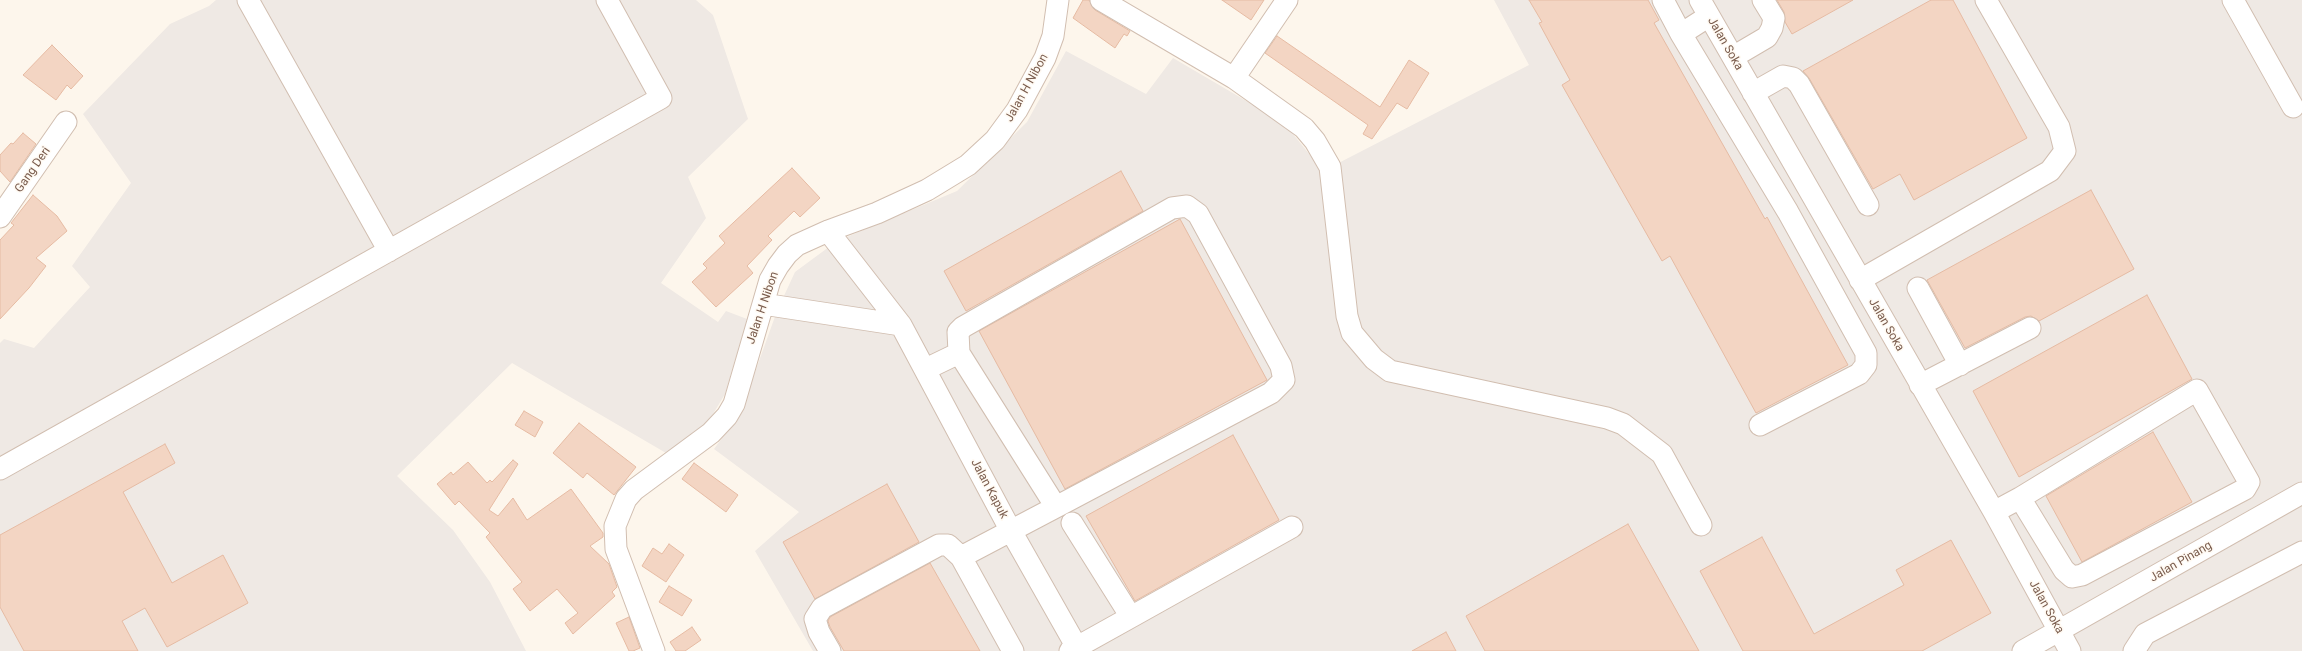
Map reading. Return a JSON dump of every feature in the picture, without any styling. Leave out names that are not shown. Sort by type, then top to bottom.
[{"type":"street","points":[[248,0],[389,251]]},
{"type":"street","points":[[0,469],[661,98],[607,0]]},
{"type":"street","name":"Jalan H Nibon","points":[[654,651],[616,549],[615,526],[620,510],[626,499],[634,490],[711,433],[727,416],[734,404],[770,280],[787,254],[797,245],[828,230],[877,213],[928,190],[968,165],[995,140],[1017,110],[1045,58],[1053,36],[1058,0]]},
{"type":"street","points":[[1101,0],[1234,78],[1304,128],[1315,141],[1330,167],[1347,316],[1352,333],[1374,359],[1390,371],[1607,418],[1623,424],[1662,454],[1701,525]]},
{"type":"street","points":[[1234,78],[1287,0]]},
{"type":"street","points":[[1663,0],[1681,34],[1788,212],[1866,353],[1866,364],[1859,374],[1760,425]]},
{"type":"street","points":[[1733,58],[1767,37],[1772,28],[1774,18],[1762,0]]},
{"type":"street","points":[[1860,280],[2050,171],[2065,150],[2059,127],[1986,0]]},
{"type":"street","points":[[2233,0],[2293,107]]},
{"type":"street","points":[[1681,34],[1705,8]]},
{"type":"street","name":"Jalan Soka","points":[[1705,8],[1994,512],[2070,651]]},
{"type":"street","points":[[1753,93],[1784,76],[1793,78],[1868,205]]},
{"type":"street","name":"Gang Deri","points":[[0,217],[66,122]]},
{"type":"street","points":[[1788,212],[1814,200]]},
{"type":"street","points":[[961,557],[1011,531],[1272,393],[1284,380],[1281,366],[1198,214],[1187,206],[1172,208],[963,327],[958,332],[959,353],[1056,507]]},
{"type":"street","name":"Jalan Kapuk","points":[[828,230],[901,325],[926,369],[1075,650]]},
{"type":"street","points":[[1918,288],[1960,365]]},
{"type":"street","points":[[763,304],[901,325]]},
{"type":"street","points":[[1920,385],[2030,328]]},
{"type":"street","points":[[926,369],[959,353]]},
{"type":"street","points":[[1994,512],[2020,498],[2197,390],[2249,482],[2245,489],[2082,575],[2072,577],[2064,570],[2020,498]]},
{"type":"street","name":"Jalan Pinang","points":[[2023,651],[2302,493]]},
{"type":"street","points":[[1072,523],[1131,617]]},
{"type":"street","points":[[1075,650],[1292,527]]},
{"type":"street","points":[[830,651],[819,632],[816,619],[822,608],[939,545],[948,545],[961,557],[1013,651]]},
{"type":"street","points":[[2134,651],[2145,634],[2302,552]]},
{"type":"shaded area","points":[[216,0],[696,0],[713,15],[748,119],[688,177],[706,218],[661,283],[718,322],[726,311],[747,319],[725,394],[707,424],[666,453],[512,363],[397,476],[453,530],[490,582],[526,651],[0,651],[0,343],[4,339],[34,348],[90,287],[72,266],[131,183],[83,114],[170,24],[209,6]]},
{"type":"shaded area","points":[[1494,0],[2302,0],[2302,651],[813,651],[755,551],[799,512],[714,449],[740,414],[777,311],[795,272],[837,241],[957,191],[1027,122],[1066,51],[1146,94],[1173,58],[1284,123],[1323,171],[1529,65]]},
{"type":"building","points":[[1083,0],[1089,0],[1095,10],[1130,31],[1127,36],[1124,34],[1115,48],[1073,18]]},
{"type":"building","points":[[1222,0],[1264,0],[1251,20]]},
{"type":"building","points":[[1529,0],[1648,0],[1659,20],[1654,23],[1765,219],[1767,217],[1848,365],[1756,413],[1670,256],[1662,261],[1562,85],[1570,80],[1539,23],[1542,22]]},
{"type":"building","points":[[1777,0],[1853,0],[1792,34],[1785,22],[1784,12]]},
{"type":"building","points":[[1931,0],[1953,0],[2027,138],[1914,200],[1900,174],[1873,189],[1809,78],[1803,71]]},
{"type":"building","points":[[1277,36],[1380,107],[1409,60],[1429,73],[1407,109],[1397,103],[1372,139],[1363,134],[1368,125],[1265,53]]},
{"type":"building","points":[[52,45],[83,76],[71,89],[67,85],[56,100],[23,75]]},
{"type":"building","points":[[23,133],[36,144],[10,182],[0,171],[0,155]]},
{"type":"building","points":[[792,168],[820,198],[800,217],[794,211],[768,236],[772,240],[747,266],[753,273],[716,307],[692,282],[707,268],[703,264],[725,243],[719,236]]},
{"type":"building","points":[[1121,171],[1143,211],[966,311],[944,271]]},
{"type":"building","points":[[2091,190],[2134,269],[2039,321],[2031,316],[2025,317],[1965,348],[1927,280]]},
{"type":"building","points":[[33,195],[57,216],[67,231],[36,258],[46,266],[29,288],[0,319],[0,240],[14,225],[11,223]]},
{"type":"building","points":[[1180,219],[1267,380],[1065,489],[979,331]]},
{"type":"building","points":[[2147,295],[2192,379],[2019,477],[1973,391]]},
{"type":"building","points":[[524,411],[543,422],[535,437],[515,425]]},
{"type":"building","points":[[579,423],[636,467],[614,495],[587,473],[583,478],[553,453]]},
{"type":"building","points":[[2153,432],[2192,502],[2082,562],[2046,496]]},
{"type":"building","points":[[1233,435],[1279,520],[1135,601],[1086,516]]},
{"type":"building","points":[[165,444],[175,463],[123,492],[172,583],[223,555],[248,603],[167,647],[145,608],[122,621],[138,651],[24,651],[0,607],[0,535]]},
{"type":"building","points":[[513,460],[518,464],[489,510],[498,516],[513,498],[527,520],[571,489],[603,533],[603,537],[590,546],[609,564],[617,587],[612,592],[615,596],[573,634],[565,623],[578,613],[557,589],[530,611],[513,589],[522,582],[486,537],[490,533],[459,501],[455,505],[437,484],[451,472],[453,475],[468,462],[487,483],[490,480],[492,482]]},
{"type":"building","points":[[694,463],[738,495],[726,512],[682,479]]},
{"type":"building","points":[[887,484],[919,542],[815,599],[783,542]]},
{"type":"building","points":[[1628,524],[1699,651],[1485,651],[1466,616]]},
{"type":"building","points":[[1762,537],[1814,634],[1904,585],[1896,570],[1951,540],[1991,613],[1922,651],[1743,651],[1700,571]]},
{"type":"building","points":[[669,544],[684,555],[666,582],[642,566],[653,548],[662,554]]},
{"type":"building","points":[[930,563],[980,651],[844,651],[830,627],[828,621],[830,617]]},
{"type":"building","points":[[669,586],[692,600],[682,616],[659,602]]},
{"type":"building","points":[[629,617],[640,648],[633,651],[629,651],[616,623]]},
{"type":"building","points":[[692,627],[701,640],[685,651],[676,651],[670,642]]},
{"type":"building","points":[[1446,632],[1456,651],[1412,651]]}]
